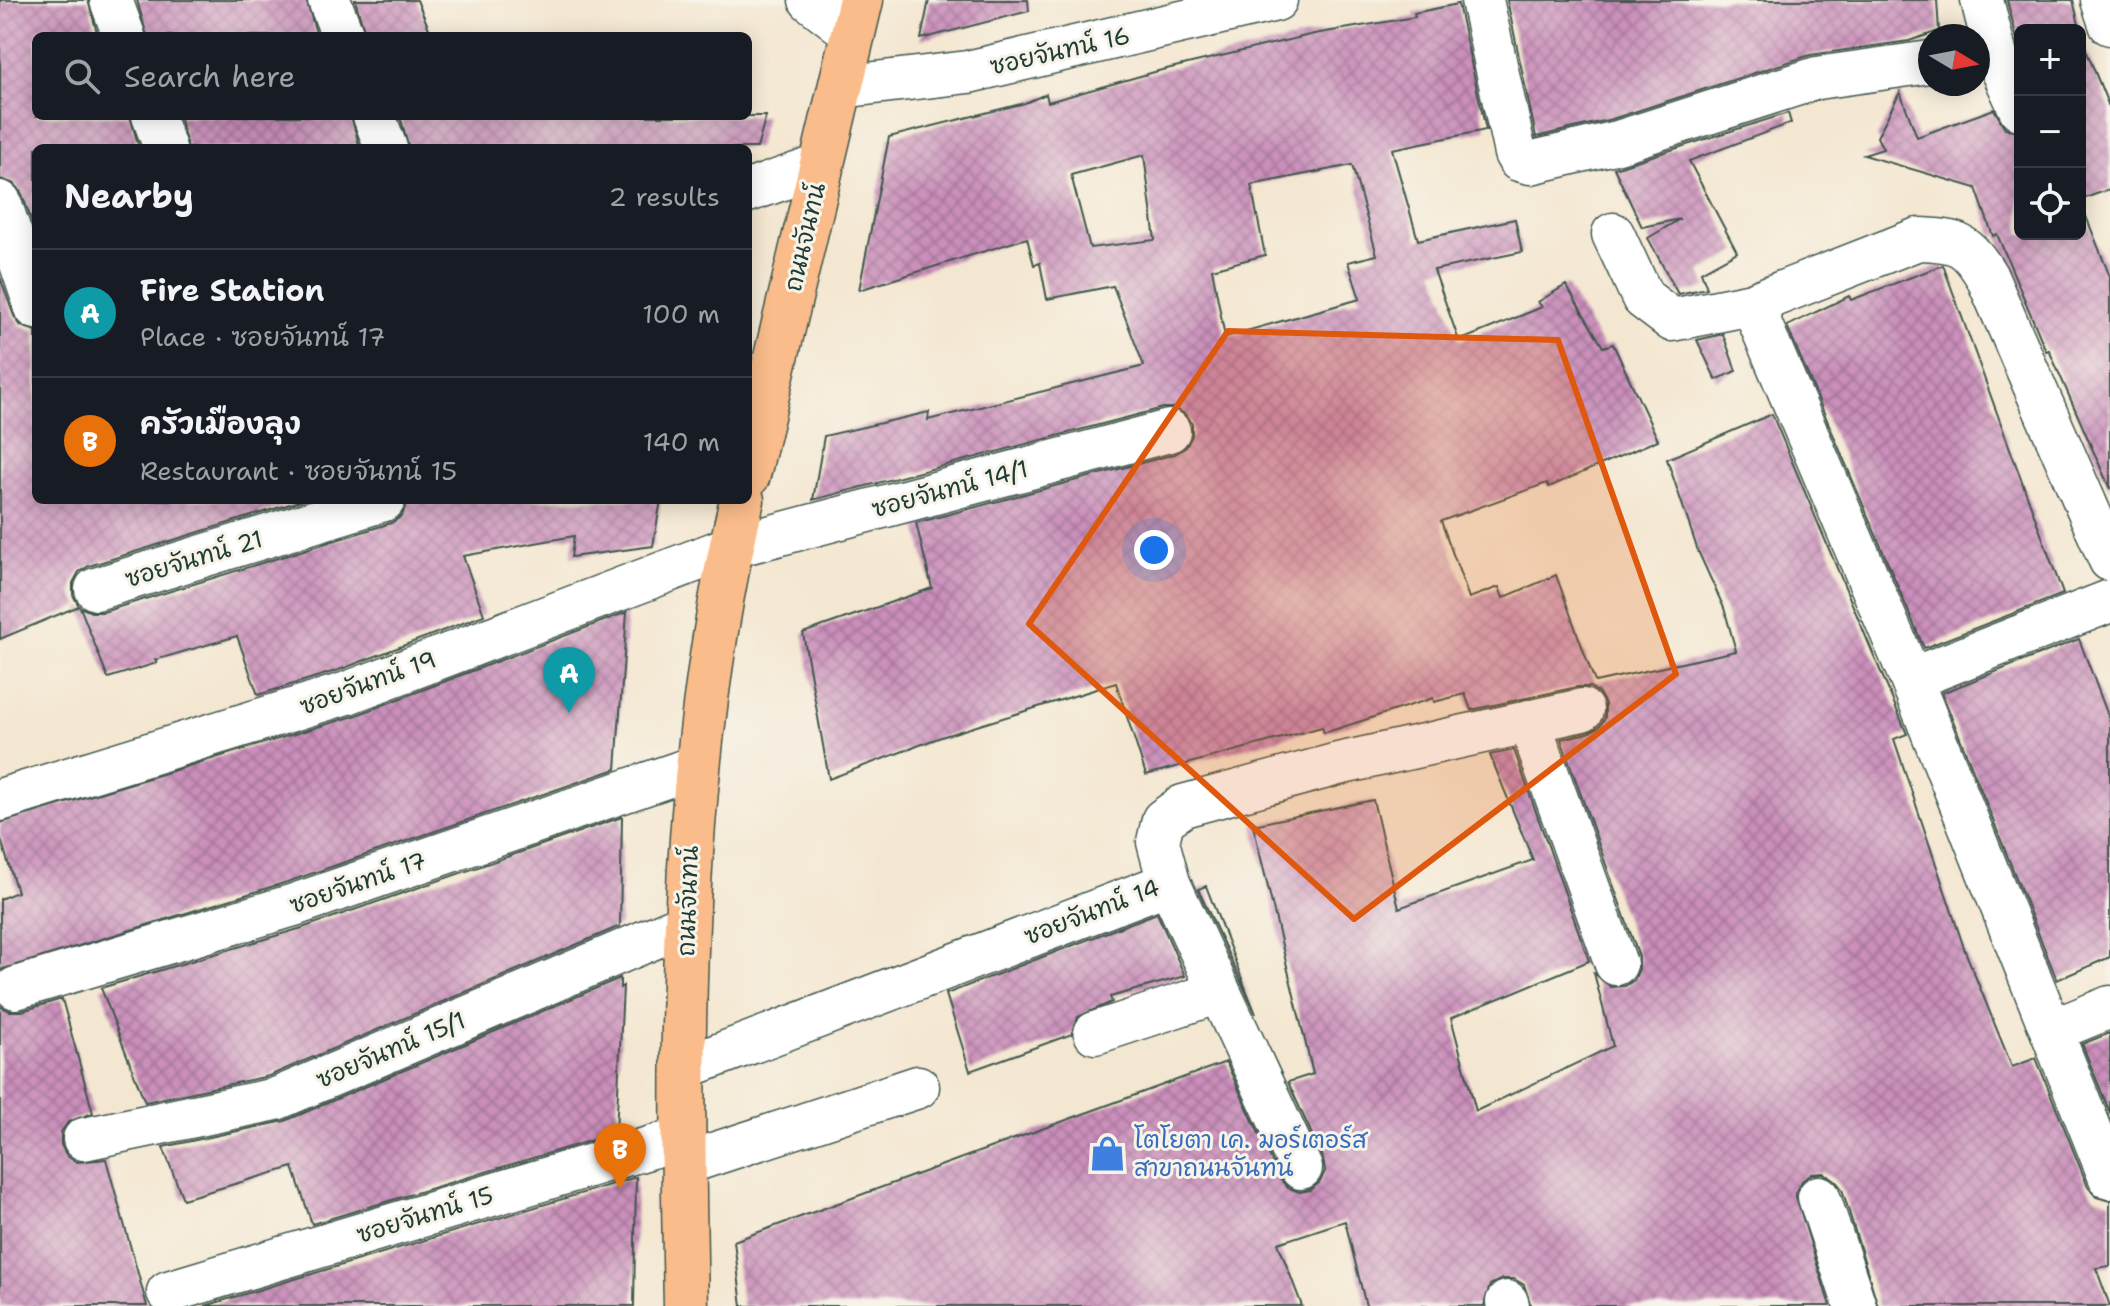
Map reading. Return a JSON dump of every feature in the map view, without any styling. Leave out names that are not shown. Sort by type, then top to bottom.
[{"type":"main road","name":"ถนนจันทน์","points":[[752,443],[763,356],[822,165],[857,17]]},
{"type":"main road","name":"ถนนจันทน์","points":[[686,1306],[682,1151],[686,924],[695,767],[711,649],[741,504]]},
{"type":"street","points":[[111,0],[123,32]]},
{"type":"street","points":[[329,0],[341,32]]},
{"type":"street","points":[[810,0],[857,17]]},
{"type":"street","name":"ซอยจันทน์ 16","points":[[841,87],[968,72],[1276,0]]},
{"type":"street","points":[[1482,0],[1515,153],[1519,160],[1530,163],[1618,142],[1817,78],[1918,64]]},
{"type":"street","points":[[1982,0],[1984,24]]},
{"type":"street","points":[[2102,0],[2110,24]]},
{"type":"street","points":[[1990,62],[2014,100]]},
{"type":"street","points":[[154,120],[164,144]]},
{"type":"street","points":[[376,120],[384,144]]},
{"type":"street","points":[[752,190],[822,165]]},
{"type":"street","points":[[0,202],[32,296]]},
{"type":"street","points":[[1613,234],[1643,298],[1660,314],[1672,320],[1752,304],[1918,239],[1946,240],[1971,250],[1987,277],[2110,560]]},
{"type":"street","points":[[1752,304],[1911,679],[2054,1030],[2110,1178]]},
{"type":"street","name":"ซอยจันทน์ 14/1","points":[[731,547],[1169,431]]},
{"type":"street","name":"ซอยจันทน์ 21","points":[[96,589],[371,504]]},
{"type":"street","name":"ซอยจันทน์ 19","points":[[0,800],[347,693],[731,547]]},
{"type":"street","points":[[1911,679],[2110,601]]},
{"type":"street","name":"ซอยจันทน์ 14","points":[[684,1068],[1169,883],[1158,842],[1163,820],[1183,806],[1338,764],[1582,710]]},
{"type":"street","points":[[1529,721],[1616,964]]},
{"type":"street","name":"ซอยจันทน์ 17","points":[[16,988],[294,905],[695,767]]},
{"type":"street","points":[[1169,883],[1259,1070],[1301,1168]]},
{"type":"street","name":"ซอยจันทน์ 15/1","points":[[84,1139],[276,1099],[686,924]]},
{"type":"street","points":[[1095,1033],[1219,992]]},
{"type":"street","points":[[2054,1030],[2110,1007]]},
{"type":"street","name":"ซอยจันทน์ 15","points":[[168,1292],[918,1087]]},
{"type":"street","points":[[1819,1197],[1855,1306]]},
{"type":"highlighted area","points":[[1228,331],[1558,340],[1676,674],[1354,919],[1029,624]]},
{"type":"building","points":[[0,0],[88,0],[97,32],[32,32],[32,120],[131,120],[138,144],[32,144],[32,222],[15,184],[0,179]]},
{"type":"building","points":[[137,0],[306,0],[316,32],[146,32]]},
{"type":"building","points":[[355,0],[417,0],[430,32],[365,32]]},
{"type":"building","points":[[929,0],[1028,0],[1029,11],[921,39]]},
{"type":"building","points":[[1507,0],[1937,0],[1939,24],[1918,24],[1918,38],[1810,55],[1612,119],[1536,137]]},
{"type":"building","points":[[2007,0],[2073,0],[2079,24],[2014,24],[2014,27]]},
{"type":"building","points":[[1458,4],[1486,130],[1392,149],[1418,240],[1515,219],[1522,252],[1434,270],[1459,341],[1542,307],[1538,302],[1566,285],[1603,347],[1613,344],[1658,440],[1549,487],[1547,483],[1441,521],[1469,598],[1499,587],[1503,598],[1556,575],[1595,682],[1736,651],[1724,608],[1698,551],[1667,459],[1772,414],[1907,734],[1894,739],[1965,951],[2012,1067],[2036,1058],[2088,1187],[2096,1197],[2110,1201],[2110,1266],[2096,1268],[2110,1306],[1878,1306],[1842,1189],[1834,1179],[1823,1173],[1812,1174],[1802,1181],[1795,1193],[1830,1306],[1531,1306],[1524,1285],[1514,1279],[1502,1279],[1490,1285],[1484,1306],[1366,1306],[1345,1221],[1278,1243],[1302,1306],[742,1306],[734,1241],[1226,1062],[1280,1179],[1288,1188],[1300,1192],[1310,1190],[1320,1182],[1325,1171],[1323,1159],[1288,1082],[1313,1074],[1253,825],[1373,800],[1399,908],[1533,860],[1490,755],[1514,750],[1589,961],[1451,1018],[1476,1111],[1613,1046],[1594,973],[1611,987],[1625,986],[1634,980],[1639,969],[1639,957],[1561,739],[1588,733],[1599,727],[1605,718],[1605,704],[1599,693],[1590,687],[1577,687],[1471,710],[1465,694],[1434,702],[1433,698],[1324,733],[1322,727],[1146,775],[1116,683],[941,737],[829,779],[803,633],[932,588],[916,523],[1175,454],[1186,447],[1192,436],[1192,424],[1185,414],[1174,408],[1163,408],[813,500],[824,436],[929,412],[928,420],[1144,366],[1113,286],[1047,299],[1040,263],[1034,265],[1027,238],[859,290],[889,137],[1025,103],[1046,94],[1048,102],[1158,71],[1314,34],[1415,17],[1414,13]],"holes":[[[1144,155],[1155,240],[1090,248],[1071,175]],[[1352,165],[1377,255],[1348,262],[1360,299],[1225,337],[1212,269],[1265,255],[1251,185]]]},
{"type":"building","points":[[2086,50],[2110,109],[2110,189],[2086,198]]},
{"type":"building","points":[[1900,92],[1917,137],[1994,109],[2005,128],[2014,131],[2014,240],[2086,240],[2086,216],[2110,277],[2110,489],[2049,350],[2046,351],[1997,234],[1993,236],[1976,188],[1864,155],[1883,149],[1877,137]]},
{"type":"building","points":[[1788,113],[1791,123],[1689,161],[1737,252],[1701,272],[1707,288],[1678,294],[1648,238],[1680,219],[1642,227],[1614,168]]},
{"type":"building","points":[[752,116],[766,116],[757,148],[752,148],[752,144],[408,144],[401,120],[752,120]]},
{"type":"building","points":[[180,120],[352,120],[359,144],[187,144]]},
{"type":"building","points":[[1943,265],[2063,594],[1924,648],[1787,326],[1849,296],[1851,300]]},
{"type":"building","points":[[0,277],[14,316],[21,326],[32,330],[32,504],[290,504],[89,566],[79,572],[73,583],[73,595],[79,606],[0,639]]},
{"type":"building","points":[[1723,334],[1736,371],[1716,380],[1697,340]]},
{"type":"building","points":[[406,504],[660,504],[653,546],[571,557],[574,536],[463,556],[484,615],[339,670],[258,695],[237,636],[155,660],[157,663],[108,678],[80,607],[91,612],[103,612],[391,523],[402,516]]},
{"type":"building","points":[[627,612],[616,769],[287,882],[0,970],[0,899],[17,892],[0,836],[0,823],[354,716]]},
{"type":"building","points":[[2079,639],[2110,721],[2110,957],[2057,980],[1942,693]]},
{"type":"building","points":[[622,817],[620,926],[269,1076],[145,1102],[101,988],[302,928]]},
{"type":"building","points":[[1206,886],[1235,961],[1256,1014],[1198,889]]},
{"type":"building","points":[[1157,913],[1185,976],[1110,997],[1112,1002],[1078,1017],[1072,1034],[970,1071],[946,994]]},
{"type":"building","points":[[620,978],[620,988],[623,986],[616,1133],[312,1224],[293,1167],[183,1199],[163,1147],[285,1121]]},
{"type":"building","points":[[62,999],[93,1113],[68,1122],[61,1132],[61,1145],[67,1156],[77,1162],[106,1159],[147,1306],[0,1306],[0,1006],[10,1011],[22,1011]]},
{"type":"building","points":[[2110,1033],[2110,1113],[2082,1044]]},
{"type":"building","points":[[636,1177],[634,1306],[205,1306]]},
{"type":"place","name":"Fire Station","points":[[569,713]]},
{"type":"place","name":"โตโยตา เค. มอร์เตอร์ส สาขาถนนจันทน์","points":[[1108,1154]]},
{"type":"place","name":"ครัวเมืองลุง","points":[[620,1189]]}]
